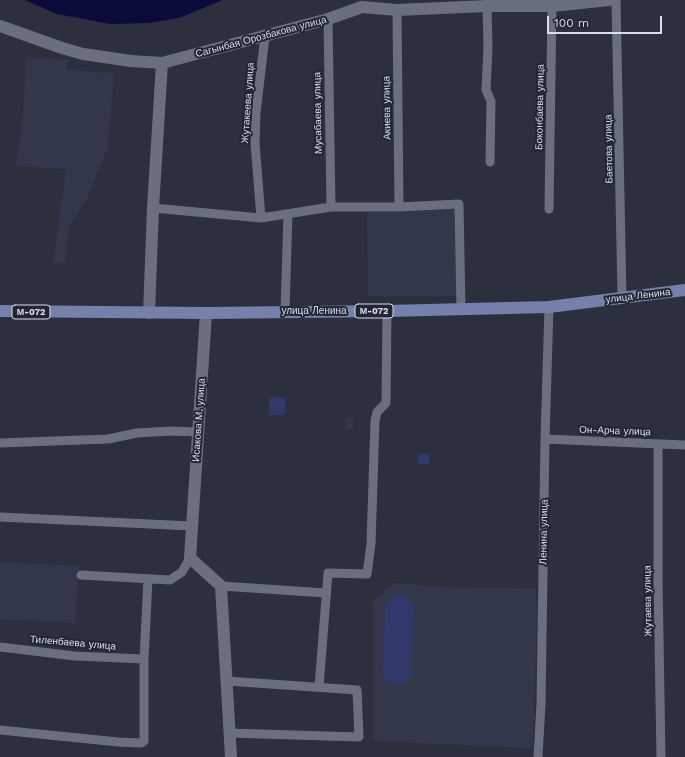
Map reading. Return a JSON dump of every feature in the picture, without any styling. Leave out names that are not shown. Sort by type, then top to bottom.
[{"type":"main road","name":"улица Ленина","points":[[0,311],[206,313],[549,307],[685,290]]},
{"type":"street","name":"Сагынбая Орозбакова улица","points":[[162,64],[328,19],[362,7],[397,10],[486,6],[552,6],[609,0]]},
{"type":"street","name":"Баетова улица","points":[[616,0],[622,297]]},
{"type":"street","points":[[486,6],[488,48],[486,90],[491,101],[490,162]]},
{"type":"street","name":"Боконбаева улица","points":[[549,209],[552,6]]},
{"type":"street","name":"Акиева улица","points":[[397,10],[399,207]]},
{"type":"street","name":"Мусабаева улица","points":[[328,19],[331,207]]},
{"type":"street","points":[[0,26],[83,54],[162,64],[148,312]]},
{"type":"street","name":"Жутакеева улица","points":[[261,218],[255,144],[256,113],[264,36]]},
{"type":"street","points":[[153,208],[261,218],[331,207],[399,207],[459,204],[461,309]]},
{"type":"street","points":[[286,311],[288,214]]},
{"type":"street","name":"Ленина улица","points":[[538,757],[541,704],[545,439],[549,307]]},
{"type":"street","points":[[319,687],[328,573],[367,574],[371,544],[375,421],[378,412],[386,403],[387,311]]},
{"type":"street","name":"Исакова М. улица","points":[[190,558],[206,313]]},
{"type":"street","points":[[0,443],[108,439],[136,433],[171,431],[198,432]]},
{"type":"street","name":"Он-Арча улица","points":[[545,439],[685,445]]},
{"type":"street","name":"Жутаева улица","points":[[658,444],[658,578],[662,757]]},
{"type":"street","points":[[0,517],[192,526]]},
{"type":"street","points":[[81,575],[170,580],[182,572],[190,558],[221,586],[326,593]]},
{"type":"street","points":[[0,730],[83,739],[144,741],[144,659],[148,578]]},
{"type":"street","points":[[221,586],[231,757]]},
{"type":"street","name":"Тиленбаева улица","points":[[0,647],[75,656],[144,659]]},
{"type":"street","points":[[227,681],[357,690],[359,737],[229,733]]},
{"type":"shaded area","points":[[25,0],[223,0],[179,18],[149,23],[110,24],[57,14]]},
{"type":"shaded area","points":[[26,57],[68,60],[67,70],[114,73],[108,148],[86,200],[69,227],[65,264],[53,262],[66,169],[16,166],[23,115]]},
{"type":"shaded area","points":[[457,209],[458,296],[368,296],[367,211]]},
{"type":"shaded area","points":[[269,397],[285,398],[285,415],[269,415]]},
{"type":"shaded area","points":[[346,418],[353,418],[353,429],[346,430]]},
{"type":"shaded area","points":[[420,453],[429,454],[429,464],[417,464]]},
{"type":"shaded area","points":[[0,562],[79,566],[75,623],[0,619]]},
{"type":"shaded area","points":[[394,583],[447,587],[536,589],[537,617],[533,748],[373,741],[373,602]]},
{"type":"shaded area","points":[[404,595],[409,598],[414,609],[411,676],[408,681],[402,684],[390,683],[383,673],[385,606],[387,601],[392,596]]}]
